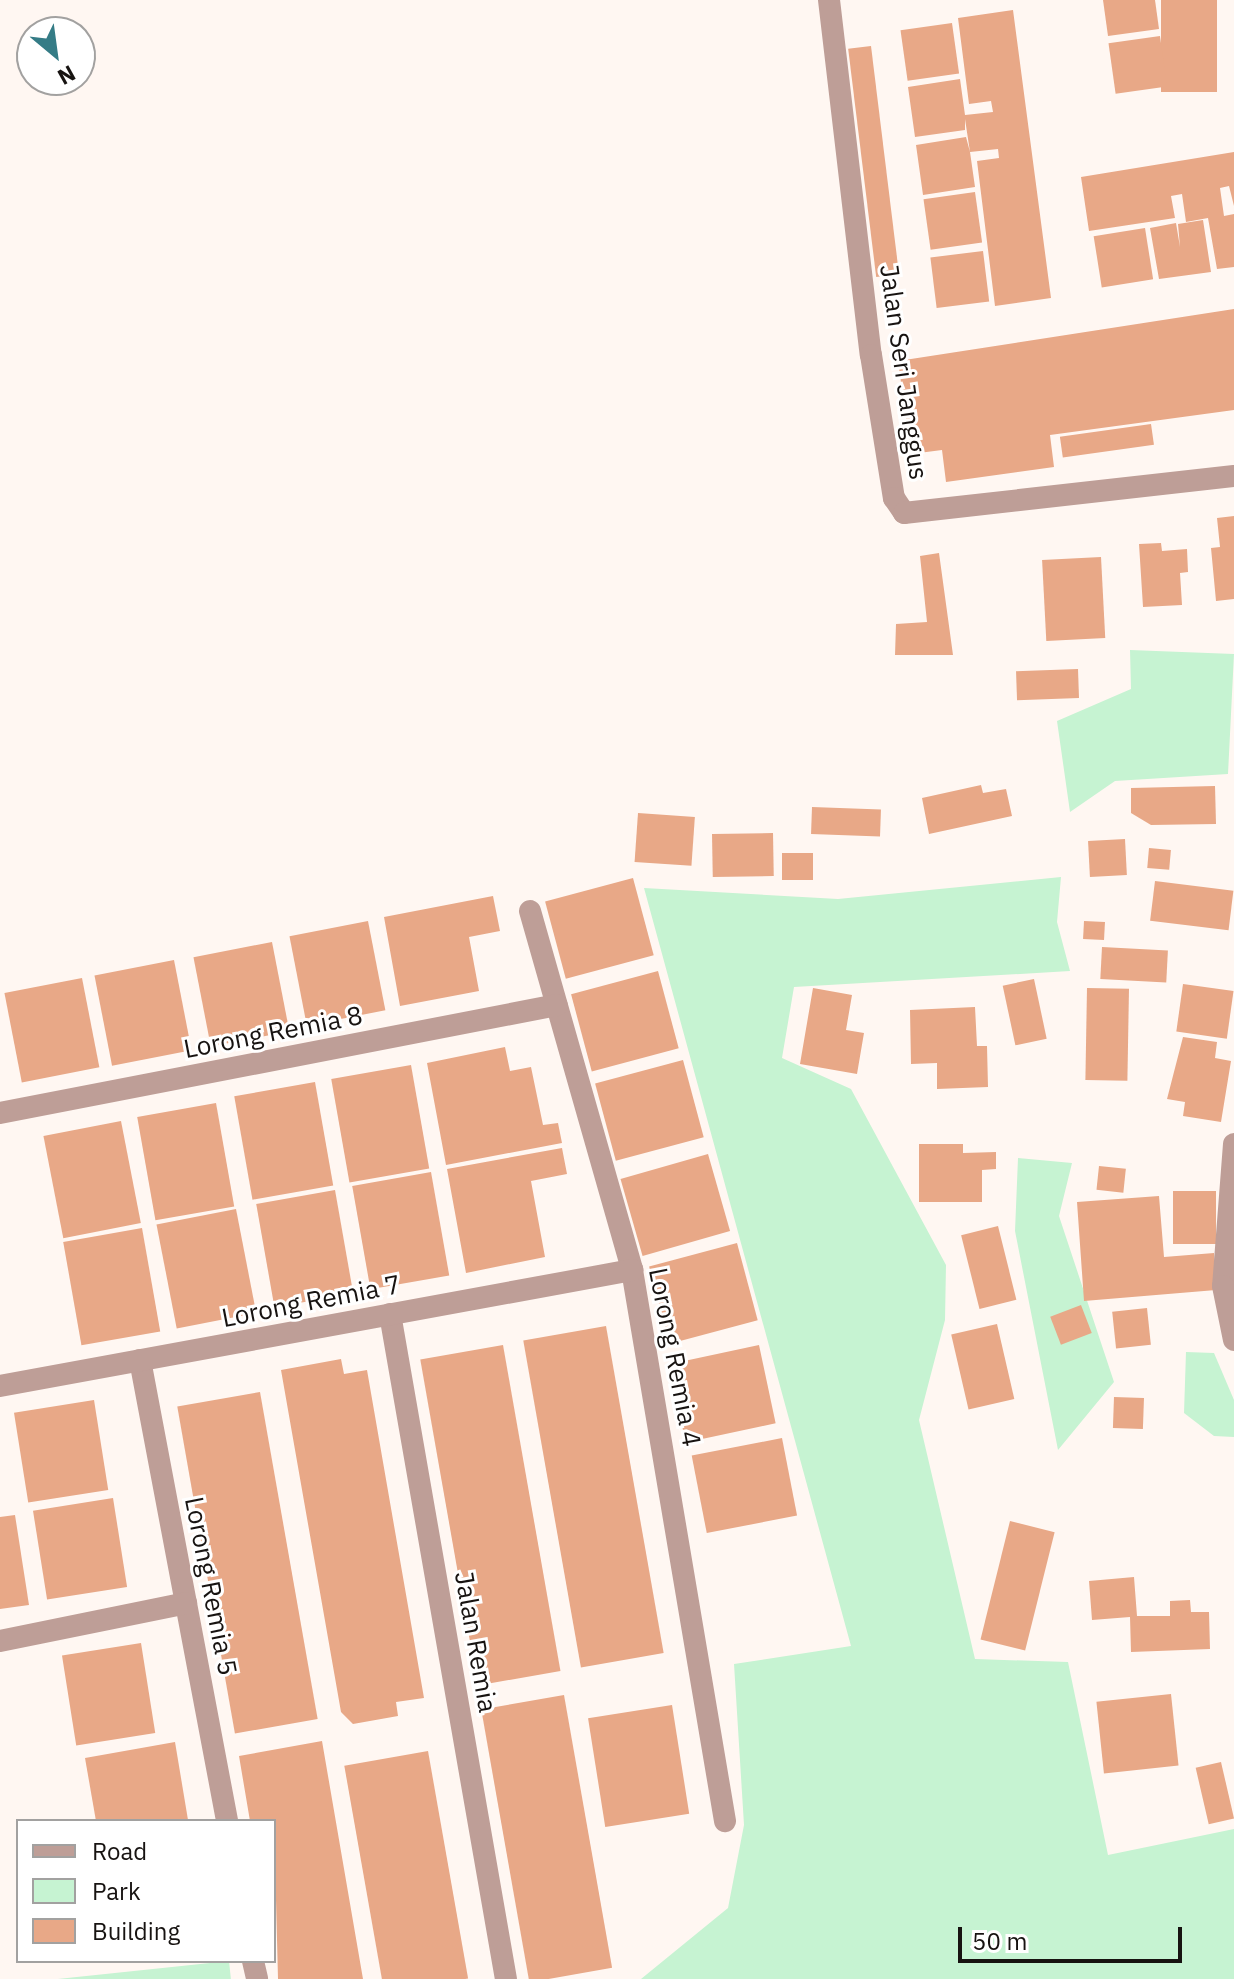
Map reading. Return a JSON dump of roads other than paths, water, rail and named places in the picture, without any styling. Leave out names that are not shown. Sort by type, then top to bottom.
[{"type":"street","name":"Jalan Seri Janggus","points":[[829,0],[871,355],[894,498],[904,513],[1234,476]]},
{"type":"street","name":"Lorong Remia 4","points":[[530,911],[632,1270],[725,1821]]},
{"type":"street","name":"Lorong Remia 8","points":[[0,1113],[557,1005]]},
{"type":"street","points":[[1234,1144],[1223,1286],[1234,1340]]},
{"type":"street","name":"Lorong Remia 7","points":[[0,1386],[632,1270]]},
{"type":"street","name":"Jalan Remia","points":[[390,1314],[506,1979]]},
{"type":"street","name":"Lorong Remia 5","points":[[140,1360],[227,1819]]},
{"type":"street","points":[[0,1641],[186,1603]]}]
